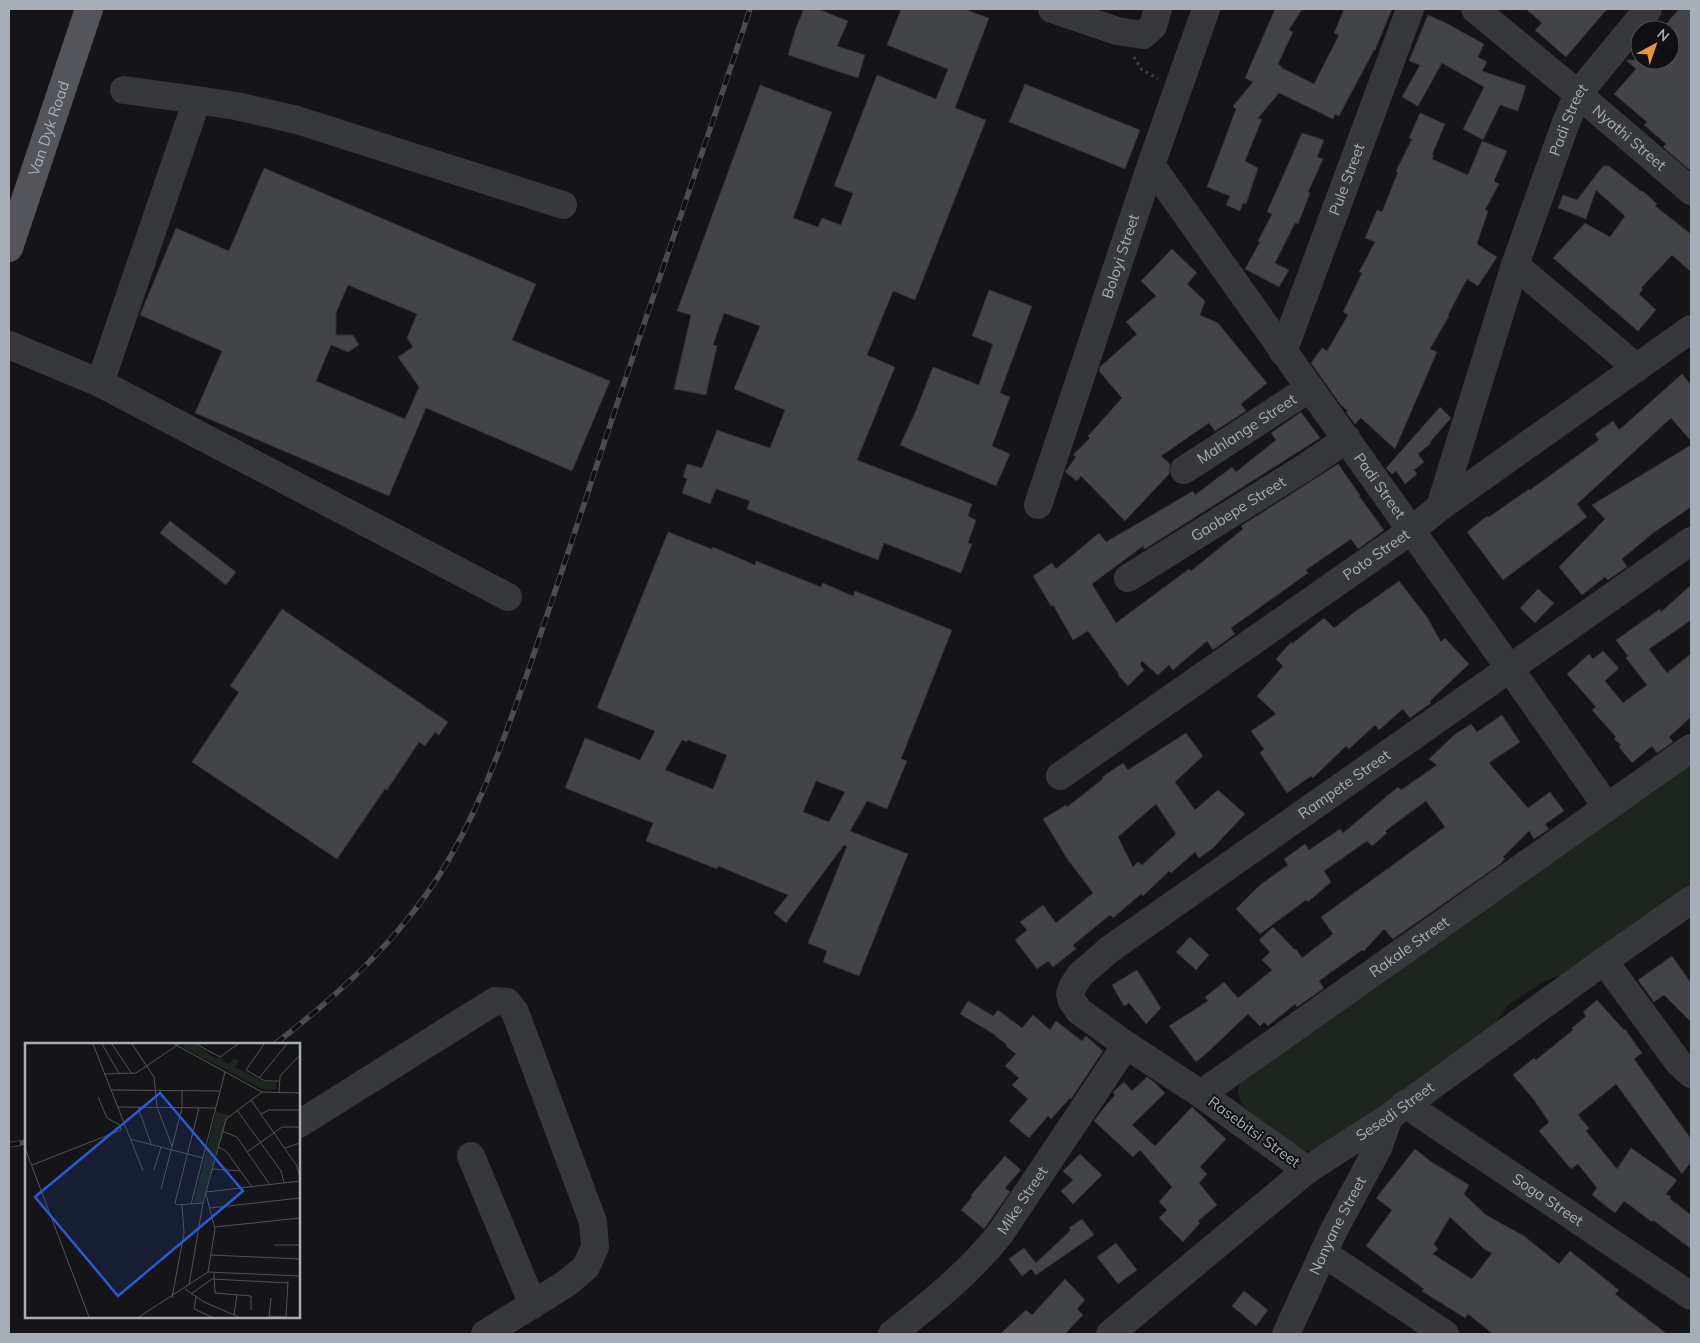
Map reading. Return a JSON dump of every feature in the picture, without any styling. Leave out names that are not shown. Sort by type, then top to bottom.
[{"type":"main road","name":"Van Dyk Road","points":[[9,248],[89,9]]},
{"type":"street","points":[[1052,9],[1117,31],[1143,35],[1153,26],[1158,9]]},
{"type":"street","name":"Boloyi Street","points":[[1038,505],[1151,165],[1206,9]]},
{"type":"street","name":"Pule Street","points":[[1284,352],[1410,9]]},
{"type":"street","name":"Nyathi Street","points":[[1475,9],[1691,191]]},
{"type":"street","name":"Padi Street","points":[[1440,507],[1515,265],[1565,125],[1578,94],[1648,9]]},
{"type":"street","points":[[124,90],[236,106],[297,120],[562,205]]},
{"type":"street","points":[[100,383],[197,100]]},
{"type":"street","name":"Padi Street","points":[[1151,165],[1607,807]]},
{"type":"street","points":[[1515,265],[1637,368]]},
{"type":"street","name":"Poto Street","points":[[1060,776],[1412,530],[1440,507],[1691,329]]},
{"type":"street","points":[[9,345],[100,383],[508,597]]},
{"type":"street","name":"Mahlange Street","points":[[1184,470],[1310,388]]},
{"type":"street","name":"Gaobepe Street","points":[[1128,578],[1347,439]]},
{"type":"street","name":"Rampete Street","points":[[1126,1045],[1079,1011],[1072,1001],[1070,994],[1080,975],[1110,949],[1691,541]]},
{"type":"street","name":"Rakale Street","points":[[1201,1094],[1691,748]]},
{"type":"street","name":"Sesedi Street","points":[[1110,1334],[1307,1170],[1397,1110],[1691,900]]},
{"type":"street","points":[[1604,961],[1679,1063],[1691,1074]]},
{"type":"street","points":[[300,1123],[495,1001],[507,1002],[515,1012],[593,1222],[595,1247],[586,1267],[567,1283],[485,1334]]},
{"type":"street","points":[[1126,1045],[1201,1094]]},
{"type":"street","name":"Mike Street","points":[[892,1334],[956,1282],[987,1251],[1126,1045]]},
{"type":"street","name":"Rasebitsi Street","points":[[1201,1094],[1307,1170]]},
{"type":"street","name":"Nonyane Street","points":[[1286,1334],[1334,1230],[1397,1110]]},
{"type":"street","name":"Soga Street","points":[[1397,1110],[1691,1296]]},
{"type":"street","points":[[472,1156],[533,1305]]},
{"type":"street","points":[[1323,1254],[1445,1334]]},
{"type":"path","points":[[1117,31],[1142,69],[1177,92]]},
{"type":"shaded area","points":[[1691,761],[1691,887],[1571,972],[1544,981],[1507,1006],[1490,1031],[1314,1151],[1304,1151],[1295,1147],[1244,1106],[1238,1094],[1242,1079]]},
{"type":"building","points":[[804,9],[818,9],[848,21],[837,46],[865,55],[858,78],[788,55]]},
{"type":"building","points":[[901,9],[964,9],[989,18],[955,108],[986,120],[915,300],[893,291],[867,355],[895,367],[857,460],[972,504],[968,516],[976,520],[968,543],[972,544],[961,573],[884,543],[878,560],[747,509],[750,501],[716,489],[710,504],[682,493],[687,479],[683,477],[687,464],[702,468],[717,430],[770,448],[785,410],[734,389],[760,326],[724,313],[713,345],[717,346],[706,395],[674,389],[691,315],[677,311],[760,85],[832,112],[793,218],[818,227],[822,218],[841,225],[853,193],[834,186],[877,75],[936,99],[948,69],[887,45]]},
{"type":"building","points":[[1275,9],[1302,9],[1289,30],[1293,32],[1278,64],[1282,68],[1314,84],[1339,35],[1334,33],[1344,9],[1392,9],[1375,50],[1339,116],[1335,114],[1333,119],[1279,93],[1258,118],[1262,119],[1245,161],[1258,168],[1246,204],[1243,203],[1240,211],[1226,205],[1230,196],[1207,187],[1236,109],[1233,106],[1253,82],[1245,78]]},
{"type":"building","points":[[1526,9],[1607,9],[1566,57],[1535,30],[1542,23]]},
{"type":"building","points":[[1679,9],[1691,9],[1691,171],[1663,147],[1666,144],[1644,125],[1647,122],[1614,94],[1635,70],[1680,70],[1680,20],[1670,20]]},
{"type":"building","points":[[1428,15],[1484,44],[1478,57],[1487,62],[1482,71],[1526,86],[1518,111],[1500,105],[1483,140],[1463,129],[1484,87],[1442,63],[1418,106],[1402,97],[1420,65],[1409,61]]},
{"type":"building","points":[[1025,84],[1140,130],[1125,169],[1009,122]]},
{"type":"building","points":[[1420,113],[1445,124],[1432,159],[1468,175],[1482,141],[1507,151],[1494,181],[1499,184],[1485,210],[1488,211],[1477,244],[1497,257],[1478,286],[1467,279],[1430,349],[1437,352],[1395,449],[1361,418],[1355,424],[1346,412],[1348,411],[1341,405],[1311,363],[1322,348],[1327,351],[1348,315],[1343,312],[1362,273],[1359,272],[1375,242],[1365,238],[1377,210],[1382,212],[1398,172],[1396,171],[1412,139],[1409,138]]},
{"type":"building","points":[[1302,133],[1324,140],[1317,157],[1323,159],[1308,192],[1310,193],[1298,224],[1295,223],[1275,263],[1289,270],[1279,287],[1245,269],[1260,242],[1258,241],[1272,214],[1267,212]]},
{"type":"building","points":[[1603,166],[1609,166],[1643,191],[1657,204],[1655,206],[1691,234],[1691,272],[1672,255],[1641,288],[1643,289],[1639,294],[1656,310],[1638,331],[1553,258],[1585,223],[1610,237],[1625,216],[1596,190],[1586,219],[1558,208],[1563,195],[1577,200]]},
{"type":"building","points":[[264,168],[536,284],[512,340],[610,381],[572,471],[426,408],[389,496],[195,413],[222,351],[140,315],[176,228],[229,251]],"holes":[[[348,285],[417,314],[407,338],[413,347],[398,357],[419,387],[405,419],[316,381],[331,345],[348,352],[359,345],[353,335],[336,335],[336,313]]]},
{"type":"building","points":[[1172,249],[1197,273],[1187,284],[1205,301],[1200,315],[1218,323],[1267,383],[1241,404],[1246,411],[1215,431],[1209,423],[1161,456],[1170,464],[1169,474],[1125,521],[1081,476],[1077,481],[1065,472],[1076,457],[1073,455],[1090,438],[1088,436],[1122,398],[1099,371],[1100,367],[1137,334],[1126,322],[1156,296],[1141,281]]},
{"type":"building","points":[[989,290],[1032,306],[1000,393],[1010,397],[992,446],[1010,454],[996,486],[900,445],[933,367],[979,385],[993,344],[972,336]]},
{"type":"building","points":[[1682,374],[1691,385],[1691,441],[1671,418],[1577,504],[1587,517],[1503,580],[1467,532],[1487,516],[1489,517],[1530,490],[1599,440],[1595,434],[1613,421],[1619,430]]},
{"type":"building","points":[[1440,407],[1451,418],[1431,443],[1418,454],[1424,462],[1414,470],[1417,474],[1405,484],[1396,471],[1392,474],[1386,468]]},
{"type":"building","points":[[1301,412],[1320,438],[1145,549],[1143,546],[1092,584],[1116,623],[1189,569],[1191,571],[1243,529],[1241,526],[1338,464],[1384,530],[1358,549],[1351,539],[1306,570],[1308,573],[1231,628],[1235,634],[1213,650],[1207,641],[1173,670],[1169,665],[1158,675],[1142,661],[1140,664],[1144,670],[1128,686],[1118,675],[1088,631],[1073,640],[1053,605],[1051,606],[1033,576],[1052,563],[1056,569],[1099,533],[1106,542],[1193,491],[1195,495],[1232,467],[1236,472],[1276,440],[1271,433]]},
{"type":"building","points":[[1691,445],[1691,507],[1653,533],[1622,559],[1627,567],[1608,580],[1605,577],[1582,595],[1559,567],[1605,519],[1592,505]]},
{"type":"building","points":[[170,521],[236,572],[226,585],[160,533]]},
{"type":"building","points":[[668,532],[712,549],[713,547],[755,565],[756,561],[821,587],[823,583],[853,596],[855,591],[952,630],[901,759],[907,761],[887,809],[867,801],[850,831],[908,854],[859,976],[823,962],[827,951],[808,943],[847,846],[844,845],[786,923],[774,913],[788,895],[718,866],[717,869],[646,841],[653,823],[565,788],[585,738],[640,760],[655,731],[597,708]],"holes":[[[682,740],[687,742],[688,740],[727,755],[713,789],[665,770]],[[816,781],[845,792],[829,822],[803,812]]]},
{"type":"building","points":[[1399,581],[1427,617],[1441,642],[1445,638],[1469,664],[1430,701],[1431,703],[1410,718],[1403,709],[1379,730],[1375,725],[1349,749],[1346,746],[1313,778],[1311,776],[1287,793],[1260,753],[1264,749],[1251,731],[1276,714],[1257,696],[1283,666],[1276,659],[1291,642],[1292,644],[1324,618],[1334,628]]},
{"type":"building","points":[[1691,585],[1691,620],[1649,649],[1667,673],[1691,654],[1691,717],[1669,737],[1673,742],[1657,753],[1652,746],[1632,763],[1619,747],[1621,745],[1614,739],[1616,737],[1592,710],[1596,707],[1567,674],[1589,654],[1593,659],[1603,651],[1619,668],[1605,681],[1623,703],[1647,685],[1626,658],[1628,656],[1616,640],[1660,609],[1661,612]]},
{"type":"building","points":[[1538,589],[1554,603],[1535,623],[1520,608]]},
{"type":"building","points":[[282,609],[448,722],[439,735],[435,732],[425,746],[419,742],[337,859],[192,762],[239,692],[230,686]]},
{"type":"building","points":[[1502,715],[1520,742],[1489,763],[1528,808],[1550,792],[1564,811],[1545,824],[1549,829],[1534,839],[1529,831],[1503,857],[1505,859],[1499,865],[1393,939],[1384,929],[1364,951],[1362,950],[1319,981],[1324,988],[1297,1007],[1295,1004],[1268,1026],[1264,1022],[1260,1026],[1248,1014],[1196,1062],[1169,1026],[1208,1001],[1205,997],[1224,982],[1238,998],[1272,970],[1262,960],[1270,952],[1259,940],[1273,927],[1296,949],[1302,958],[1333,934],[1321,917],[1445,827],[1426,801],[1385,831],[1387,833],[1372,846],[1367,841],[1324,871],[1331,882],[1308,902],[1306,900],[1260,934],[1236,909],[1260,885],[1288,865],[1284,859],[1305,844],[1309,850],[1340,829],[1343,833],[1398,787],[1401,790],[1437,765],[1429,759],[1454,735],[1471,724],[1477,732]]},
{"type":"building","points":[[1186,733],[1203,756],[1175,782],[1195,810],[1218,790],[1245,814],[1213,848],[1199,858],[1195,852],[1171,873],[1169,871],[1143,896],[1141,894],[1113,918],[1110,915],[1073,945],[1076,949],[1053,967],[1048,961],[1037,969],[1015,940],[1027,930],[1020,922],[1043,905],[1056,923],[1093,893],[1066,857],[1043,819],[1066,805],[1067,807],[1103,779],[1102,777],[1123,763],[1128,770]],"holes":[[[1156,804],[1176,834],[1142,865],[1138,862],[1133,867],[1118,837]]]},
{"type":"building","points":[[1190,937],[1209,955],[1196,970],[1176,952]]},
{"type":"building","points":[[1672,956],[1691,983],[1691,1022],[1664,995],[1654,1002],[1638,980]]},
{"type":"building","points":[[1137,970],[1161,1008],[1146,1024],[1129,1003],[1124,1006],[1112,985]]},
{"type":"building","points":[[1597,1000],[1625,1029],[1642,1053],[1634,1059],[1691,1139],[1691,1162],[1682,1174],[1616,1084],[1578,1115],[1589,1128],[1586,1131],[1617,1169],[1631,1148],[1677,1180],[1666,1194],[1691,1215],[1691,1249],[1624,1201],[1615,1213],[1592,1195],[1597,1188],[1578,1164],[1571,1169],[1539,1131],[1549,1122],[1513,1075],[1534,1058],[1536,1060],[1573,1030],[1572,1028],[1586,1016],[1583,1012]]},
{"type":"building","points":[[968,1001],[993,1016],[998,1010],[1022,1028],[1033,1015],[1050,1030],[1056,1021],[1082,1041],[1086,1036],[1103,1051],[1071,1099],[1051,1119],[1048,1116],[1029,1138],[1009,1121],[1028,1099],[1012,1085],[1019,1078],[1005,1066],[1016,1054],[992,1033],[960,1014]]},
{"type":"building","points":[[1147,1077],[1165,1093],[1132,1125],[1155,1146],[1192,1107],[1226,1139],[1200,1167],[1207,1174],[1199,1183],[1217,1205],[1198,1221],[1200,1223],[1183,1242],[1159,1218],[1167,1210],[1159,1202],[1172,1187],[1140,1150],[1133,1157],[1094,1121],[1115,1095],[1113,1092],[1124,1082],[1132,1091]]},
{"type":"building","points":[[1415,1149],[1430,1161],[1469,1185],[1464,1194],[1486,1215],[1524,1236],[1559,1264],[1570,1251],[1619,1290],[1615,1294],[1667,1334],[1493,1334],[1468,1314],[1465,1318],[1422,1291],[1424,1289],[1366,1246],[1392,1210],[1376,1198]],"holes":[[[1450,1217],[1484,1249],[1492,1253],[1472,1279],[1433,1254],[1438,1249],[1434,1244]]]},
{"type":"building","points":[[1080,1154],[1102,1175],[1073,1204],[1061,1191],[1073,1180],[1063,1171]]},
{"type":"building","points":[[1005,1156],[1020,1171],[1005,1188],[1010,1192],[984,1229],[961,1210],[972,1197],[971,1195]]},
{"type":"building","points":[[1082,1219],[1094,1235],[1036,1275],[1031,1269],[1022,1276],[1009,1259],[1024,1248],[1036,1263],[1071,1230],[1069,1228]]},
{"type":"building","points":[[1116,1243],[1137,1270],[1118,1284],[1097,1257]]},
{"type":"building","points":[[1065,1279],[1085,1300],[1077,1309],[1083,1315],[1065,1334],[1000,1334],[1026,1310],[1032,1315]]},
{"type":"building","points":[[1244,1291],[1268,1310],[1256,1326],[1232,1306]]},
{"type":"railway","points":[[276,1043],[344,987],[386,945],[423,899],[440,874],[478,803],[526,677],[750,9]]},
{"type":"railway","points":[[9,1145],[25,1142]]}]
